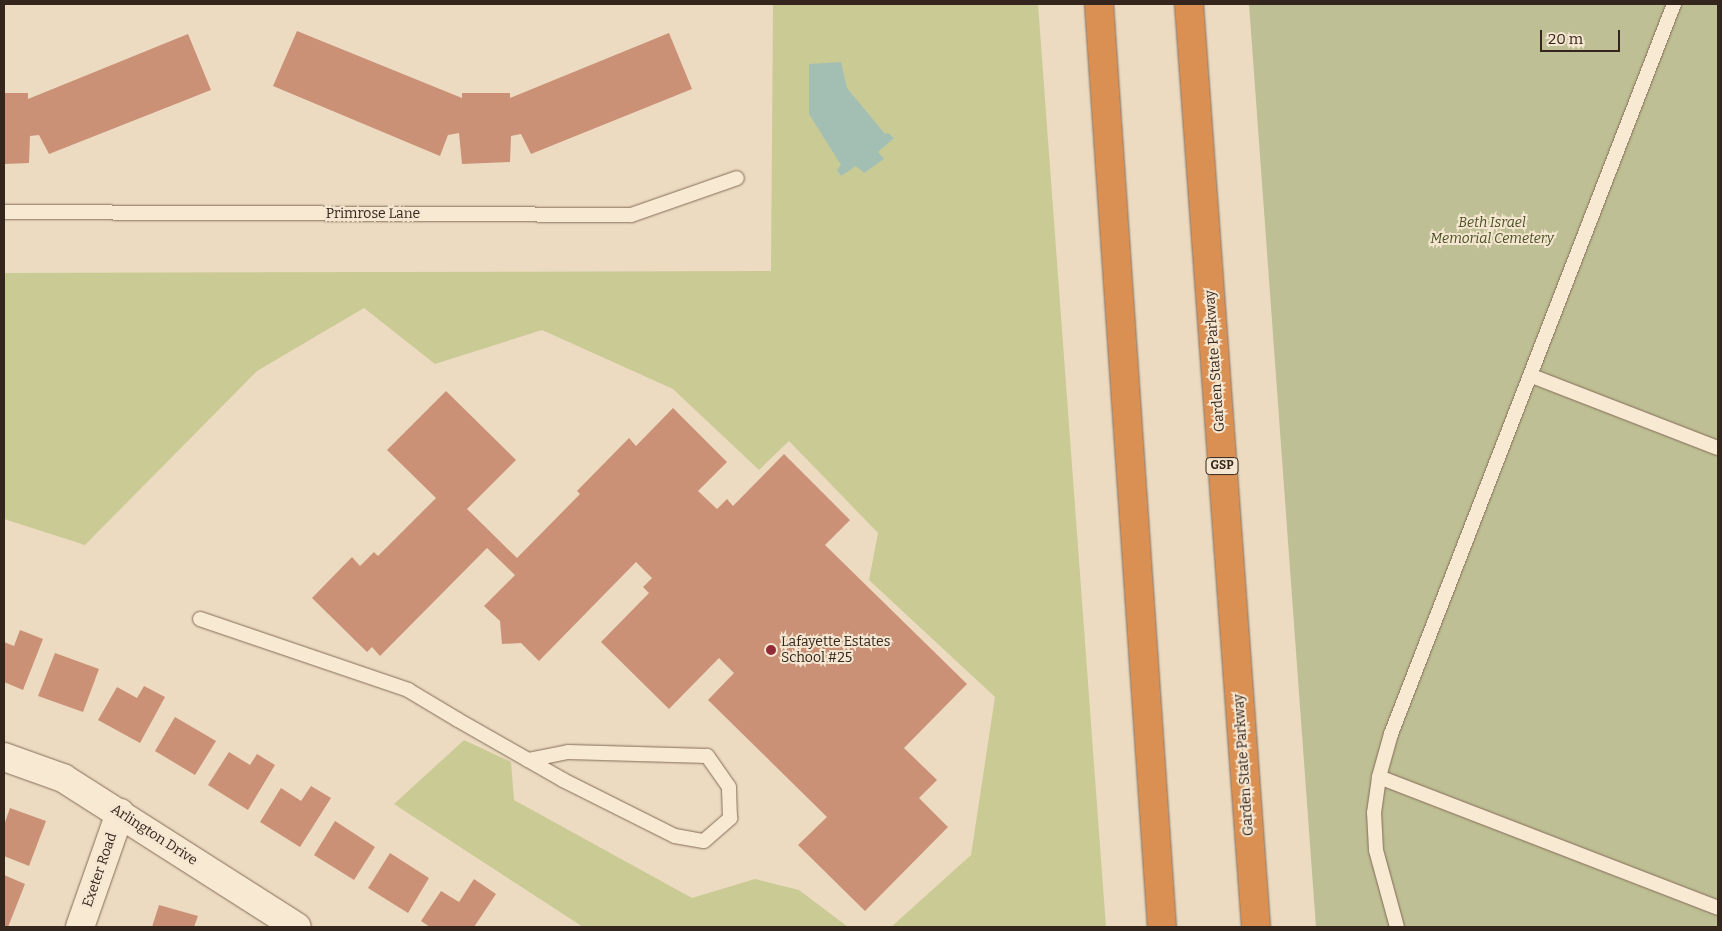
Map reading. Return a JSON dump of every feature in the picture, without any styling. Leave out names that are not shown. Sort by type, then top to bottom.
[{"type":"highway","points":[[1099,4],[1162,927]]},
{"type":"highway","name":"Garden State Parkway","points":[[1189,4],[1256,927]]},
{"type":"street","name":"Arlington Drive","points":[[4,757],[64,778],[297,927]]},
{"type":"street","name":"Exeter Road","points":[[80,927],[120,813]]},
{"type":"lane","points":[[1397,927],[1376,850],[1374,813],[1379,777],[1391,734],[1532,376],[1674,4]]},
{"type":"lane","name":"Primrose Lane","points":[[4,212],[631,215],[737,178]]},
{"type":"lane","points":[[1532,376],[1718,448]]},
{"type":"lane","points":[[200,619],[408,690],[528,760],[675,836],[704,841],[730,818],[729,787],[707,756],[568,752],[528,760]]},
{"type":"lane","points":[[1379,777],[1718,908]]},
{"type":"green space","points":[[773,4],[1038,4],[1106,927],[891,927],[971,855],[995,697],[869,580],[878,533],[789,441],[759,470],[673,389],[542,330],[435,364],[364,308],[257,371],[85,545],[4,519],[4,273],[771,271]]},
{"type":"green space","name":"Beth Israel Memorial Cemetery","points":[[1249,4],[1718,4],[1718,927],[1316,927]]},
{"type":"green space","points":[[464,740],[511,762],[514,800],[692,898],[755,879],[799,890],[848,927],[583,927],[394,804]]},
{"type":"shaded area","points":[[841,62],[847,88],[885,134],[888,133],[894,138],[878,152],[884,159],[864,173],[856,166],[841,176],[837,170],[841,165],[809,114],[809,64]]},
{"type":"building","points":[[297,31],[462,98],[462,93],[510,93],[510,98],[669,33],[692,89],[531,154],[521,134],[511,136],[510,162],[462,164],[459,133],[448,135],[440,156],[273,86]]},
{"type":"building","points":[[188,34],[211,90],[49,154],[39,135],[30,136],[29,163],[4,164],[4,93],[28,93],[28,99]]},
{"type":"building","name":"Lafayette Estates School #25","points":[[446,391],[516,460],[467,509],[517,558],[580,494],[577,491],[629,438],[636,446],[673,408],[727,462],[698,491],[717,509],[727,499],[733,506],[784,454],[850,520],[825,545],[967,684],[904,748],[937,780],[919,798],[948,827],[865,911],[798,845],[827,817],[708,700],[734,673],[719,658],[669,709],[601,642],[649,593],[643,587],[652,578],[636,562],[539,661],[521,643],[502,644],[500,621],[484,606],[515,575],[487,548],[380,656],[372,647],[367,652],[312,598],[352,557],[360,566],[374,552],[378,556],[436,498],[387,450]]},
{"type":"building","points":[[20,630],[43,639],[23,690],[4,682],[4,642],[14,646]]},
{"type":"building","points":[[55,653],[99,669],[83,712],[38,696]]},
{"type":"building","points":[[144,686],[165,697],[140,743],[98,720],[117,687],[137,698]]},
{"type":"building","points":[[175,717],[216,741],[195,775],[155,751]]},
{"type":"building","points":[[229,752],[250,765],[257,754],[275,765],[248,810],[208,785]]},
{"type":"building","points":[[311,786],[331,798],[300,847],[260,822],[281,788],[301,801]]},
{"type":"building","points":[[10,808],[46,821],[29,866],[4,856],[4,825]]},
{"type":"building","points":[[335,821],[375,847],[354,880],[314,855]]},
{"type":"building","points":[[390,853],[429,878],[408,913],[368,888]]},
{"type":"building","points":[[4,875],[25,884],[8,927],[4,926]]},
{"type":"building","points":[[474,879],[496,894],[474,927],[430,927],[421,921],[441,891],[459,902]]},
{"type":"building","points":[[159,905],[198,916],[194,927],[152,927]]},
{"type":"place","name":"Lafayette Estates School #25","points":[[771,650]]}]
